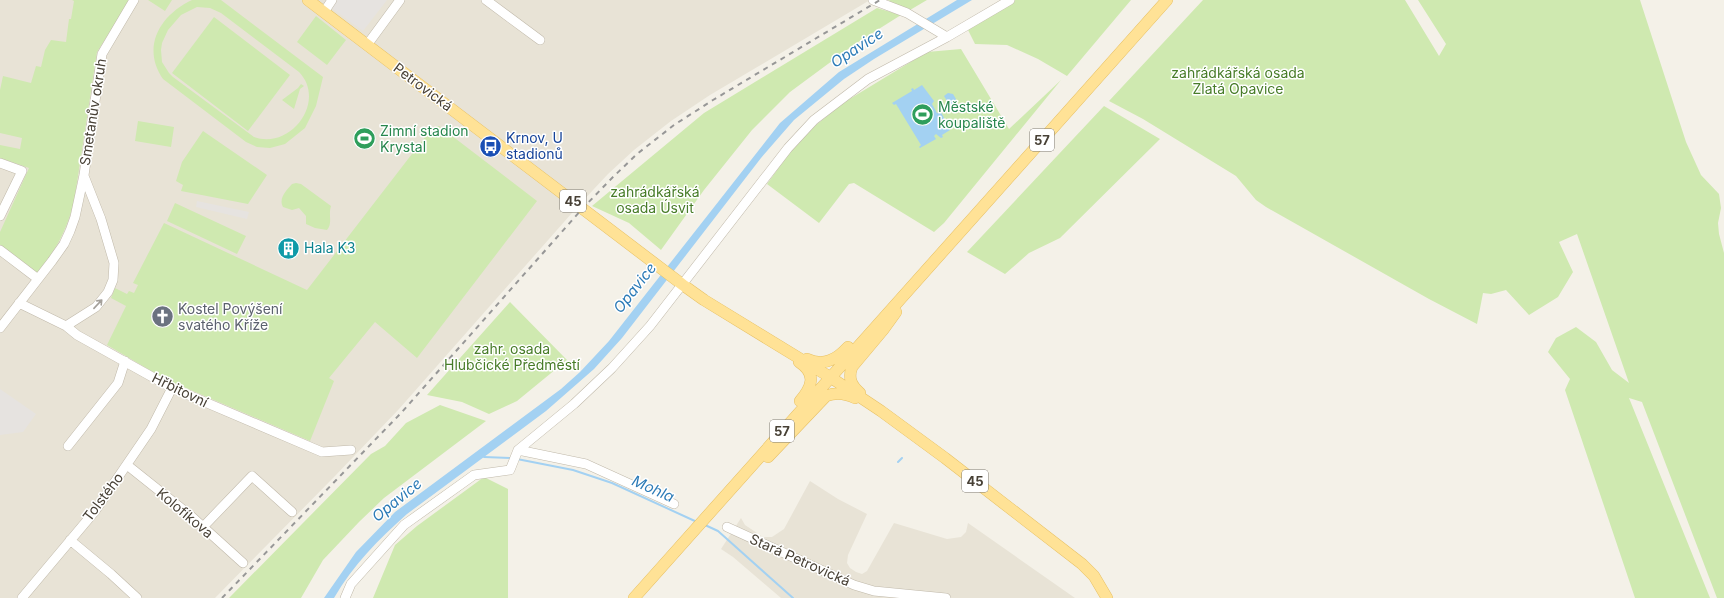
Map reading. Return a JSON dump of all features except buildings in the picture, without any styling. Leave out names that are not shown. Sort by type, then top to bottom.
[{"type":"main road","name":"Petrovická","points":[[308,0],[682,284]]},
{"type":"main road","name":"57","points":[[634,598],[1167,0]]},
{"type":"main road","points":[[779,345],[813,361],[823,362],[836,358],[867,326],[917,280]]},
{"type":"main road","points":[[881,411],[854,387],[850,378],[850,370],[856,360],[888,324],[917,280]]},
{"type":"main road","name":"45","points":[[682,284],[830,377],[881,411],[950,462],[1082,564],[1094,576],[1106,597]]},
{"type":"main road","points":[[733,486],[766,440],[810,387],[810,378],[806,368],[779,345]]},
{"type":"main road","points":[[733,486],[775,450],[826,396],[835,393],[846,394],[881,411]]},
{"type":"street","name":"Smetanův okruh","points":[[66,326],[96,307],[108,292],[113,280],[114,263],[101,219],[84,175],[102,54],[134,0]]},
{"type":"street","points":[[324,12],[332,0]]},
{"type":"street","points":[[367,44],[400,0]]},
{"type":"street","points":[[486,0],[540,40]]},
{"type":"street","points":[[873,0],[907,13],[943,35]]},
{"type":"street","points":[[345,598],[351,584],[404,525],[474,475],[510,470],[517,452],[574,404],[612,368],[650,326],[788,148],[814,120],[868,79],[943,35],[1010,0]]},
{"type":"street","points":[[0,163],[22,171],[0,216]]},
{"type":"street","points":[[0,328],[64,244],[74,218],[84,175]]},
{"type":"street","points":[[0,250],[38,279]]},
{"type":"street","name":"Hřbitovní","points":[[19,303],[66,326],[77,334],[172,388],[322,452],[351,450]]},
{"type":"street","points":[[68,446],[118,383],[125,361]]},
{"type":"street","name":"Tolstého","points":[[22,598],[95,511],[151,429],[172,388]]},
{"type":"street","points":[[517,452],[586,464],[674,504]]},
{"type":"street","name":"Kolofíkova","points":[[126,465],[191,516],[243,563]]},
{"type":"street","points":[[203,527],[252,476],[292,512]]},
{"type":"street","name":"Stará Petrovická","points":[[727,528],[854,585],[880,592],[946,598]]},
{"type":"street","points":[[70,540],[137,598]]},
{"type":"shaded area","points":[[0,0],[870,0],[710,95],[671,121],[634,150],[608,174],[579,205],[399,409],[215,598],[0,598]]},
{"type":"shaded area","points":[[335,0],[387,0],[363,31],[330,7]]},
{"type":"shaded area","points":[[197,201],[249,212],[247,219],[196,207]]},
{"type":"shaded area","points":[[0,389],[36,414],[23,432],[0,435]]},
{"type":"shaded area","points":[[810,481],[838,499],[867,514],[848,555],[847,563],[850,568],[856,572],[862,574],[867,571],[894,523],[947,539],[961,537],[966,532],[968,523],[1075,598],[781,598],[733,557],[721,549],[741,518],[745,525],[763,537],[772,537],[784,529]]},
{"type":"green space","points":[[72,0],[130,0],[97,52],[74,202],[67,224],[59,241],[37,275],[0,248],[0,232],[29,168],[0,158],[0,145],[20,149],[22,138],[0,133],[0,90],[3,76],[31,83],[36,66],[41,67],[45,50],[51,40],[66,42],[69,19],[71,19],[74,1]]},
{"type":"green space","points":[[148,0],[172,0],[165,11]]},
{"type":"green space","points":[[192,0],[221,0],[323,77],[316,106],[305,128],[285,144],[270,148],[257,147],[246,142],[163,79],[157,67],[154,55],[154,44],[157,33],[163,23],[181,6]],"holes":[[[197,7],[210,8],[221,13],[299,72],[307,84],[309,96],[307,109],[301,120],[292,130],[281,136],[268,139],[254,137],[169,73],[162,62],[161,50],[162,43],[168,30],[181,15]]]},
{"type":"green space","points":[[927,0],[910,10],[888,1]]},
{"type":"green space","points":[[1015,0],[1131,0],[1067,76],[1038,59],[1007,45],[975,44],[967,28]]},
{"type":"green space","name":"zahrádkářská osada Zlatá Opavice","points":[[1203,0],[1405,0],[1439,56],[1446,44],[1418,0],[1640,0],[1686,142],[1701,175],[1719,194],[1721,208],[1718,223],[1724,253],[1724,598],[1717,598],[1642,402],[1629,398],[1710,598],[1635,598],[1565,390],[1570,379],[1548,352],[1556,338],[1576,327],[1596,342],[1612,370],[1629,383],[1577,234],[1559,242],[1573,272],[1558,297],[1529,315],[1506,290],[1491,294],[1483,293],[1477,324],[1429,299],[1266,207],[1256,200],[1236,176],[1143,119],[1109,101]]},
{"type":"green space","name":"zahrádkářská osada Úsvit","points":[[877,8],[901,15],[855,44],[790,92],[752,130],[704,190],[661,250],[629,223],[592,206],[704,113]]},
{"type":"green space","points":[[316,16],[346,40],[327,65],[297,42]]},
{"type":"green space","points":[[214,17],[290,75],[248,131],[172,73]]},
{"type":"green space","name":"Městské koupaliště","points":[[961,49],[1009,129],[1061,80],[944,223],[934,232],[854,183],[849,184],[819,223],[767,184],[800,138],[843,103],[927,52]]},
{"type":"green space","points":[[301,84],[304,86],[300,89],[294,109],[282,100]]},
{"type":"green space","points":[[1104,106],[1160,139],[1060,238],[1029,253],[1005,274],[967,252]]},
{"type":"green space","points":[[138,121],[174,127],[171,147],[135,141]]},
{"type":"green space","points":[[439,126],[537,201],[417,358],[375,322],[329,378],[334,381],[310,441],[165,379],[107,345],[126,306],[111,298],[115,288],[127,294],[129,291],[134,293],[138,285],[133,283],[164,223],[307,290],[432,128]]},
{"type":"green space","points":[[203,131],[267,175],[248,204],[181,191],[183,185],[176,181],[182,162]]},
{"type":"green space","points":[[292,184],[301,184],[331,206],[330,225],[327,230],[315,228],[306,224],[306,216],[299,208],[292,210],[283,207],[282,197]]},
{"type":"green space","points":[[175,203],[246,236],[237,254],[167,221]]},
{"type":"green space","name":"zahr. osada Hlubčické Předměstí","points":[[510,302],[567,360],[517,401],[489,414],[462,402],[427,395]]},
{"type":"green space","points":[[440,405],[486,421],[384,498],[323,560],[301,598],[229,598],[371,454],[385,446],[406,423]]},
{"type":"green space","points":[[484,477],[508,489],[508,598],[373,598],[395,545],[417,526]]},
{"type":"water","points":[[957,0],[972,0],[874,59],[844,79],[794,120],[761,158],[622,338],[594,369],[546,411],[407,514],[367,553],[349,574],[334,598],[324,598],[356,552],[395,512],[561,389],[580,372],[609,341],[780,123],[839,72]]},
{"type":"water","name":"Městské koupaliště","points":[[922,85],[934,101],[932,104],[937,113],[941,112],[950,130],[942,135],[943,137],[941,138],[936,134],[934,136],[936,139],[920,148],[919,147],[921,145],[896,104],[894,105],[892,103],[912,91],[911,89],[913,88],[914,90]]},
{"type":"water","name":"Městské koupaliště","points":[[948,93],[953,94],[956,99],[954,104],[950,106],[944,96]]},
{"type":"waterway","name":"Mohla","points":[[484,457],[511,458]]},
{"type":"waterway","points":[[898,462],[902,458]]},
{"type":"waterway","name":"Mohla","points":[[517,459],[573,470],[612,483],[697,522]]},
{"type":"waterway","name":"Mohla","points":[[705,525],[718,531],[793,598]]},
{"type":"railway","points":[[222,598],[402,412],[582,209],[637,154],[674,125],[713,100],[880,0]]},
{"type":"place","name":"Městské koupaliště","points":[[923,115]]},
{"type":"place","name":"Zimní stadion Krystal","points":[[365,139]]},
{"type":"place","name":"Krnov, U stadionů","points":[[490,146]]},
{"type":"place","name":"Hala K3","points":[[289,248]]},
{"type":"place","name":"Kostel Povýšení svatého Kříže","points":[[162,317]]},
{"type":"water label","name":"Opavice","points":[[857,48]]},
{"type":"water label","name":"Opavice","points":[[635,288]]},
{"type":"water label","name":"Opavice","points":[[397,500]]}]
